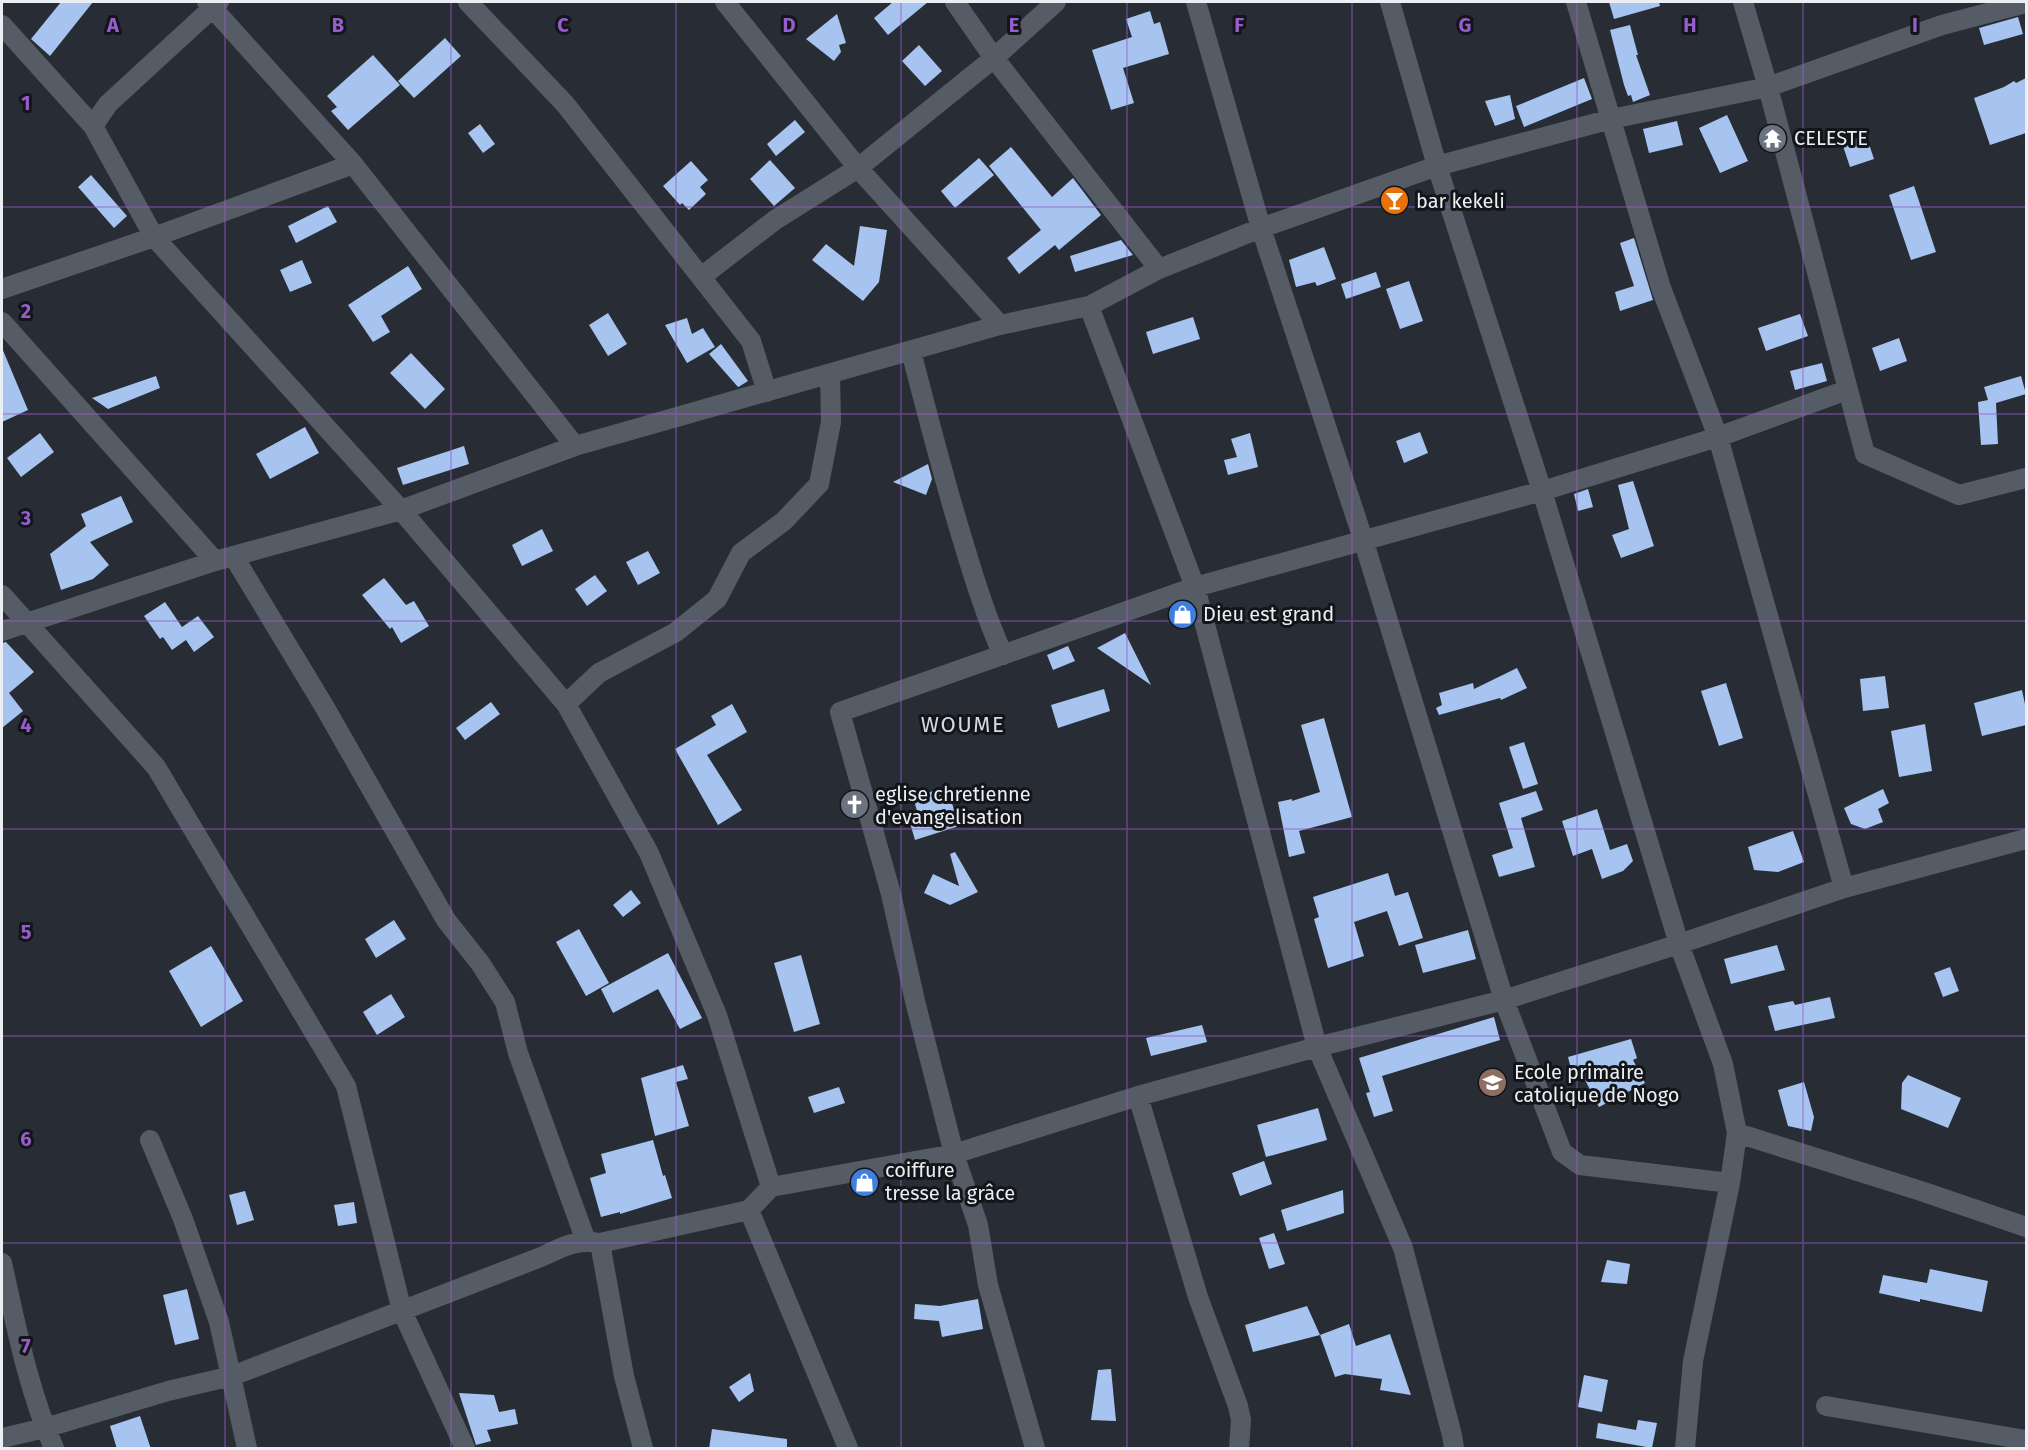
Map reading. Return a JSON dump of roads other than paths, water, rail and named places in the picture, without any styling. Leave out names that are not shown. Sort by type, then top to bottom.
[{"type":"street","points":[[468,2],[565,104],[751,341],[767,393]]},
{"type":"street","points":[[725,2],[858,168],[1000,325]]},
{"type":"street","points":[[955,2],[994,58],[1159,270]]},
{"type":"street","points":[[701,277],[775,220],[858,168],[994,58],[1056,2]]},
{"type":"street","points":[[1196,2],[1261,228],[1363,539],[1504,1000],[1562,1152],[1580,1165],[1730,1183]]},
{"type":"street","points":[[1390,2],[1437,166],[1542,491],[1679,944],[1723,1064],[1737,1133],[1730,1183],[1693,1361],[1685,1449]]},
{"type":"street","points":[[1575,2],[1661,288],[1718,437],[1844,888]]},
{"type":"street","points":[[1743,2],[1768,87],[1865,454],[1959,495],[2026,478]]},
{"type":"street","points":[[93,126],[108,104],[213,3],[353,164],[575,446]]},
{"type":"street","points":[[2,631],[225,559],[401,510],[575,446],[1000,325],[1089,306],[1159,270],[1261,228],[1437,166],[1611,119],[1768,87],[1942,25],[2026,3]]},
{"type":"street","points":[[2,25],[93,126],[154,237],[401,510],[566,704],[649,853],[717,1015],[771,1187]]},
{"type":"street","points":[[2,289],[154,237],[353,164]]},
{"type":"street","points":[[1089,306],[1195,587],[1317,1047],[1403,1248],[1454,1449]]},
{"type":"street","points":[[2,322],[225,559],[324,706],[446,920],[480,963],[505,1002],[518,1053],[593,1242],[643,1449]]},
{"type":"street","points":[[911,351],[946,486],[989,625],[1003,655]]},
{"type":"street","points":[[566,704],[599,673],[676,632],[717,599],[741,553],[784,520],[819,484],[831,422],[830,374]]},
{"type":"street","points":[[1035,1449],[988,1285],[978,1226],[954,1154],[915,1001],[891,894],[840,712],[1195,587],[1542,491],[1718,437],[1847,390]]},
{"type":"street","points":[[2,595],[156,766],[346,1086],[402,1311],[465,1449]]},
{"type":"street","points":[[2,1438],[45,1428],[168,1391],[232,1376],[541,1257],[573,1242],[593,1242],[749,1210],[771,1187],[954,1154],[1138,1096],[1317,1047],[1504,1000],[1844,888],[2026,839]]},
{"type":"street","points":[[1138,1096],[1198,1297],[1238,1406],[1241,1420],[1239,1449]]},
{"type":"street","points":[[1737,1133],[2026,1227]]},
{"type":"street","points":[[150,1140],[183,1219],[219,1322],[247,1449]]},
{"type":"street","points":[[749,1210],[848,1449]]},
{"type":"street","points":[[2,1263],[19,1338],[45,1428],[54,1449]]},
{"type":"street","points":[[1826,1406],[2026,1440]]},
{"type":"place","name":"CELESTE","points":[[1773,138]]},
{"type":"place","name":"bar kekeli","points":[[1395,201]]},
{"type":"place","name":"Dieu est grand","points":[[1182,614]]},
{"type":"place","name":"eglise chretienne d'evangelisation","points":[[854,805]]},
{"type":"place","name":"Ecole primaire catolique de Nogo","points":[[1493,1083]]},
{"type":"place","name":"coiffure tresse la grâce","points":[[864,1182]]},
{"type":"district","name":"WOUME","points":[[963,724]]}]
